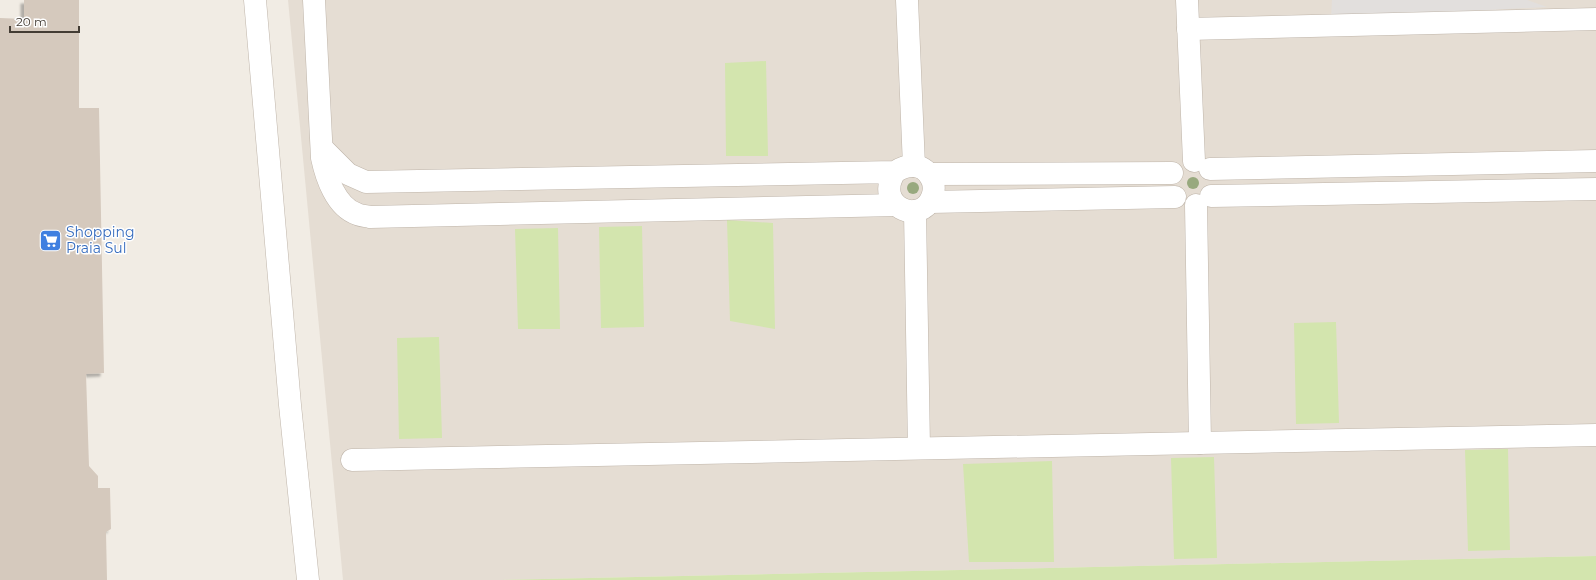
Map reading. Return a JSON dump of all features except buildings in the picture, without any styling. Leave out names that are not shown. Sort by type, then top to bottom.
[{"type":"street","points":[[254,0],[290,405],[308,580]]},
{"type":"street","points":[[314,0],[322,158],[331,187],[345,205],[356,214],[370,217],[914,206],[1175,197]]},
{"type":"street","points":[[907,0],[913,171]]},
{"type":"street","points":[[1187,0],[1188,29],[1202,165],[1215,182],[1214,190],[1203,200],[1200,443]]},
{"type":"street","points":[[1188,29],[1596,19]]},
{"type":"street","points":[[322,148],[348,174],[366,182],[913,171],[1172,173]]},
{"type":"street","points":[[1596,161],[1202,165],[1190,160],[1182,162],[1176,167],[1172,173],[1170,188],[1175,197],[1185,204],[1203,200],[1596,189]]},
{"type":"street","points":[[914,206],[892,201],[889,194],[891,178],[913,171],[933,181],[934,188],[914,206],[919,448]]},
{"type":"street","points":[[352,460],[1596,435]]},
{"type":"shaded area","points":[[288,0],[1596,0],[1596,556],[501,580],[343,580]]},
{"type":"shaded area","points":[[1332,0],[1527,0],[1547,7],[1331,18]]},
{"type":"green space","points":[[766,61],[768,156],[726,156],[725,63]]},
{"type":"green space","points":[[727,220],[773,223],[775,329],[730,321]]},
{"type":"green space","points":[[642,226],[644,327],[601,328],[599,227]]},
{"type":"green space","points":[[558,228],[560,329],[518,329],[515,229]]},
{"type":"green space","points":[[1336,322],[1339,423],[1296,424],[1294,323]]},
{"type":"green space","points":[[439,337],[442,438],[399,439],[397,338]]},
{"type":"green space","points":[[1508,449],[1510,550],[1468,551],[1465,450]]},
{"type":"green space","points":[[1214,457],[1217,558],[1174,559],[1171,458]]},
{"type":"green space","points":[[1052,461],[1054,562],[969,562],[963,464]]},
{"type":"green space","points":[[1596,556],[1596,580],[501,580]]},
{"type":"place","name":"Shopping Praia Sul","points":[[51,240]]}]
